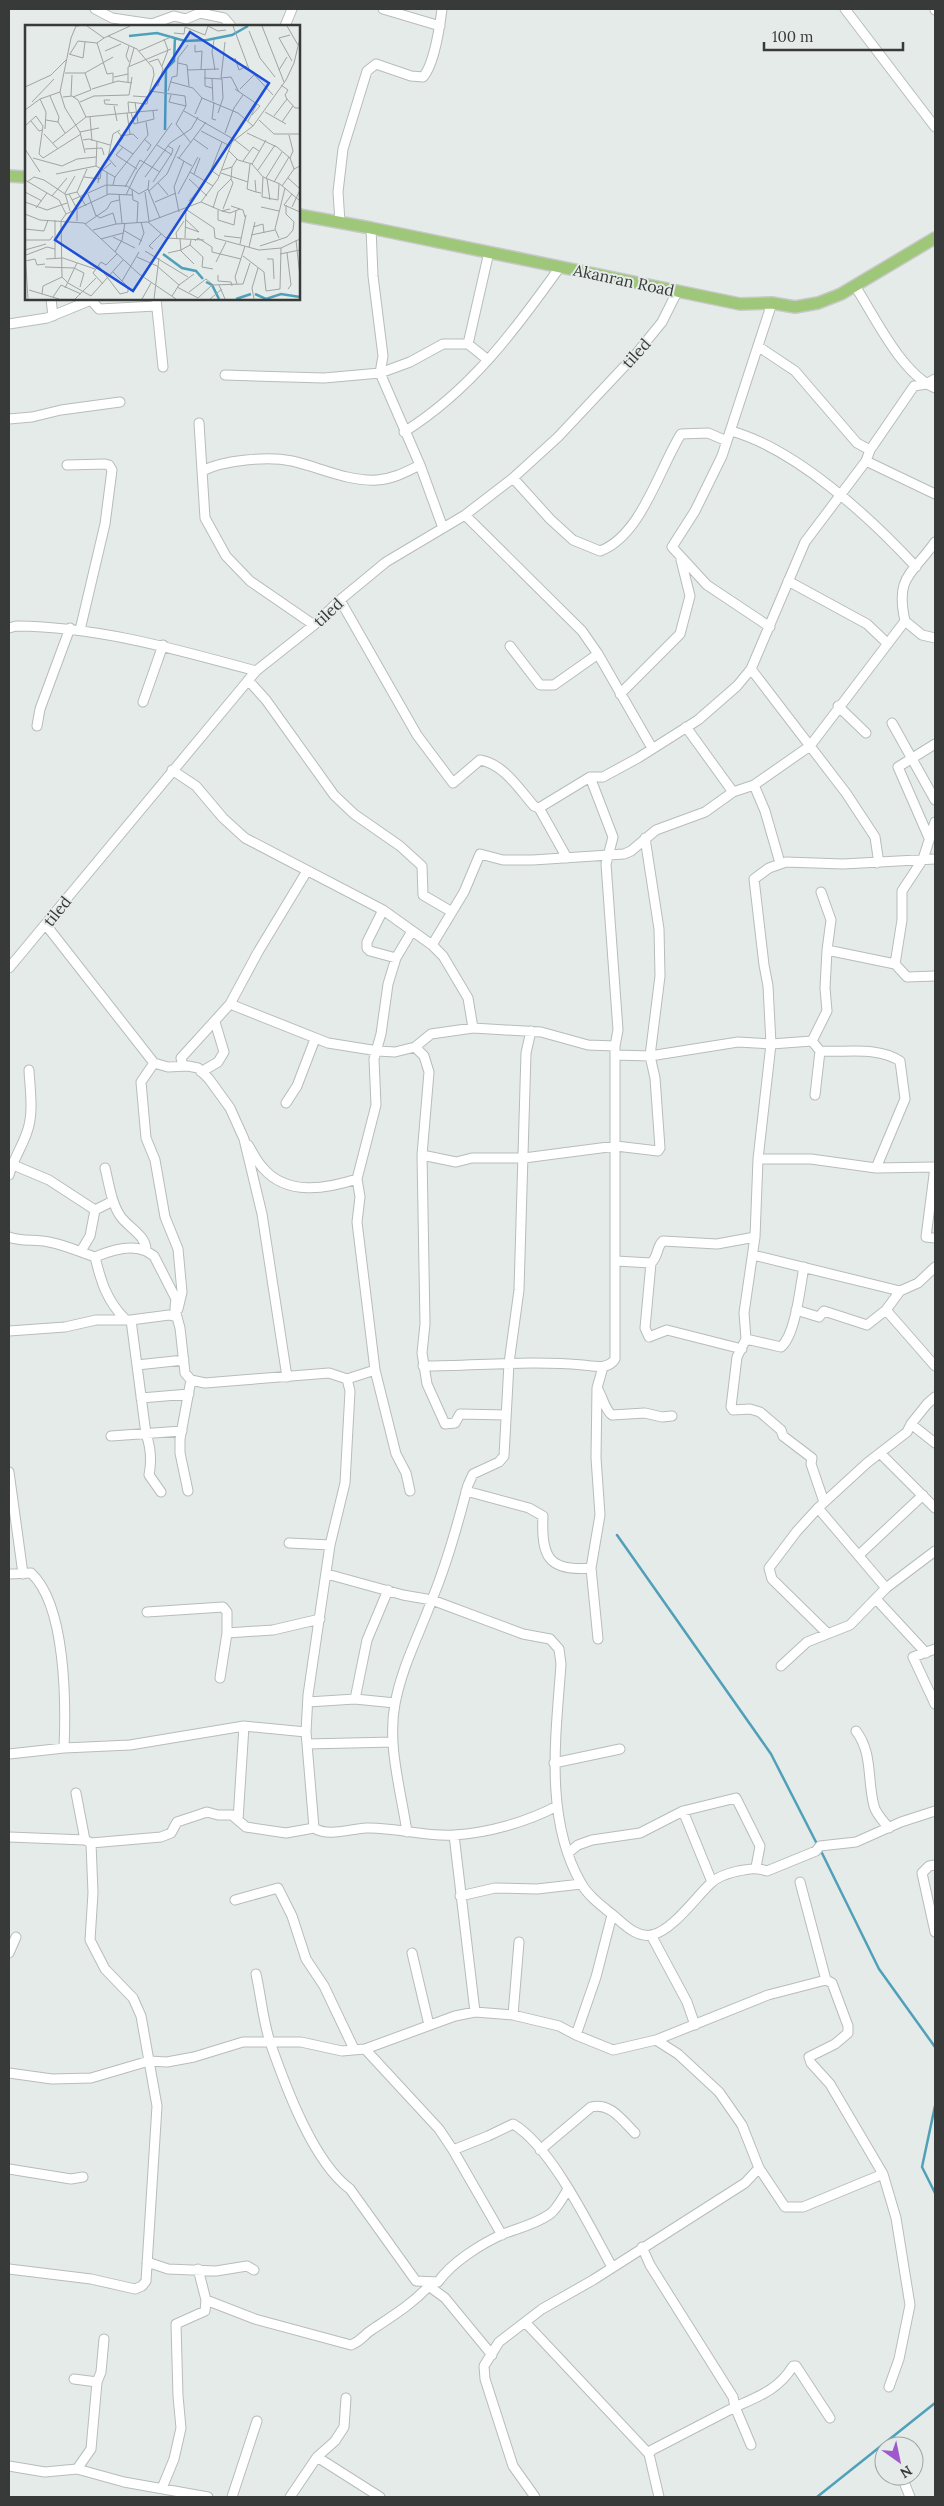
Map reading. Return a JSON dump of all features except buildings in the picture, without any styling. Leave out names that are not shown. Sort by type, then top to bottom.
[{"type":"main road","points":[[9,176],[25,176]]},
{"type":"main road","name":"Akanran Road","points":[[300,215],[740,304],[772,303],[795,307],[818,303],[855,286],[935,238]]},
{"type":"street","points":[[95,9],[112,18],[153,25],[174,16],[186,18],[200,13],[224,18],[230,25]]},
{"type":"street","points":[[285,25],[292,9]]},
{"type":"street","points":[[382,9],[440,26]]},
{"type":"street","points":[[340,222],[338,192],[343,149],[367,71],[376,64],[411,76],[423,77],[427,70],[440,26],[442,9]]},
{"type":"street","points":[[845,9],[935,128]]},
{"type":"street","points":[[371,228],[373,276],[383,356],[380,373],[404,432],[420,465],[443,528]]},
{"type":"street","points":[[468,344],[489,252]]},
{"type":"street","points":[[404,432],[445,403],[488,360],[517,326],[560,267]]},
{"type":"street","points":[[855,286],[900,357],[926,384],[935,388]]},
{"type":"street","name":"tiled","points":[[9,968],[256,671],[314,625],[340,600],[386,562],[465,515],[513,478],[558,437],[636,354],[662,322],[677,292]]},
{"type":"street","points":[[51,300],[53,316]]},
{"type":"street","points":[[9,324],[53,316],[90,300],[98,309],[156,302],[163,367]]},
{"type":"street","points":[[770,626],[707,585],[680,558],[672,547],[675,539],[684,530],[695,511],[722,456],[759,348],[772,303]]},
{"type":"street","points":[[225,375],[324,378],[380,373],[410,362],[443,344],[468,344],[488,360]]},
{"type":"street","points":[[759,348],[795,371],[857,443],[870,450]]},
{"type":"street","points":[[595,791],[603,777],[686,727],[737,686],[751,669],[805,542],[866,461],[870,450],[914,386],[926,384],[935,379]]},
{"type":"street","points":[[9,418],[32,417],[61,410],[120,402]]},
{"type":"street","points":[[199,423],[205,518],[226,556],[250,580],[314,625]]},
{"type":"street","points":[[731,431],[782,452],[840,496],[916,567]]},
{"type":"street","points":[[513,478],[550,519],[573,540],[600,551],[608,548],[638,517],[681,434],[708,432],[728,441]]},
{"type":"street","points":[[202,471],[250,460],[290,460],[350,477],[378,480],[396,476],[420,465]]},
{"type":"street","points":[[866,461],[935,494]]},
{"type":"street","points":[[67,465],[104,464],[109,465],[112,470],[105,524],[80,630]]},
{"type":"street","points":[[465,515],[582,631],[598,654],[652,748]]},
{"type":"street","points":[[935,542],[907,577],[900,592],[905,621],[922,635],[935,638]]},
{"type":"street","points":[[620,694],[680,634],[690,596],[680,558]]},
{"type":"street","points":[[788,580],[867,624],[887,643]]},
{"type":"street","points":[[340,600],[417,735],[453,783],[480,760],[490,761],[499,767],[534,806],[540,808],[567,858]]},
{"type":"street","points":[[432,944],[464,892],[480,854],[503,860],[594,857],[607,859],[632,851],[656,830],[705,812],[733,792],[754,785],[810,746],[838,706],[905,621]]},
{"type":"street","points":[[9,628],[16,626],[70,628],[163,644],[256,671]]},
{"type":"street","points":[[37,726],[40,709],[70,628]]},
{"type":"street","points":[[143,702],[163,644]]},
{"type":"street","points":[[510,646],[540,685],[547,687],[554,685],[598,654]]},
{"type":"street","points":[[751,669],[810,746],[875,837],[877,863]]},
{"type":"street","points":[[248,680],[266,700],[334,795],[354,814],[412,856],[422,866],[423,895],[452,912]]},
{"type":"street","points":[[838,706],[866,733]]},
{"type":"street","points":[[892,723],[913,757],[935,800]]},
{"type":"street","points":[[686,727],[733,792]]},
{"type":"street","points":[[929,838],[898,772],[898,767],[935,744]]},
{"type":"street","points":[[172,770],[196,786],[223,818],[244,838],[383,910],[432,944],[443,956],[468,998],[473,1028]]},
{"type":"street","points":[[540,808],[590,777],[603,777]]},
{"type":"street","points":[[423,1366],[509,1363],[570,1364],[603,1367],[612,1363],[615,1359],[615,1050],[618,1030],[607,859],[613,838],[590,777]]},
{"type":"street","points":[[754,785],[765,811],[780,863]]},
{"type":"street","points":[[895,964],[902,920],[902,891],[923,858],[935,822]]},
{"type":"street","points":[[422,1155],[456,1162],[472,1158],[524,1158],[616,1146],[658,1151],[660,1148],[655,1078],[650,1056],[660,976],[659,929],[645,838]]},
{"type":"street","points":[[886,1588],[821,1505],[811,1464],[812,1458],[783,1436],[781,1430],[760,1412],[750,1409],[731,1409],[737,1357],[746,1339],[744,1314],[755,1237],[758,1159],[771,1044],[768,986],[762,956],[754,879],[760,873],[780,863],[877,863],[923,858],[935,860]]},
{"type":"street","points":[[183,1066],[181,1058],[230,1004],[258,952],[307,871]]},
{"type":"street","points":[[812,1041],[827,1011],[825,988],[831,920],[821,892]]},
{"type":"street","points":[[383,910],[367,942],[367,948],[370,951],[396,958]]},
{"type":"street","points":[[46,925],[154,1063],[168,1067],[198,1068],[230,1108],[244,1139],[263,1169],[274,1178],[294,1188],[318,1188],[357,1179]]},
{"type":"street","points":[[410,1490],[406,1473],[396,1454],[375,1370],[357,1222],[360,1197],[357,1179],[376,1105],[373,1075],[374,1059],[378,1051],[388,984],[396,958],[416,933],[440,932]]},
{"type":"street","points":[[827,950],[895,964],[908,977],[935,976]]},
{"type":"street","points":[[230,1004],[315,1039],[378,1051],[395,1052],[415,1047],[431,1034],[473,1028],[541,1032],[588,1045],[650,1056],[738,1042],[771,1044],[812,1041]]},
{"type":"street","points":[[201,1072],[218,1062],[224,1052],[215,1022]]},
{"type":"street","points":[[407,1832],[393,1742],[395,1703],[412,1646],[451,1551],[472,1474],[499,1462],[504,1456],[509,1363],[519,1290],[526,1054],[531,1032]]},
{"type":"street","points":[[422,1054],[431,1034]]},
{"type":"street","points":[[286,1103],[297,1086],[315,1039]]},
{"type":"street","points":[[812,1041],[820,1051],[814,1095]]},
{"type":"street","points":[[415,1047],[422,1054],[429,1072],[422,1155],[425,1257],[425,1324],[422,1352],[427,1384],[445,1424],[455,1422],[460,1414],[506,1415]]},
{"type":"street","points":[[820,1051],[876,1052],[900,1061],[905,1099],[901,1114],[887,1138],[876,1168]]},
{"type":"street","points":[[154,1063],[141,1082],[146,1138],[155,1160],[165,1217],[178,1249],[182,1292],[176,1314]]},
{"type":"street","points":[[9,1175],[11,1164],[28,1132],[30,1121],[29,1070]]},
{"type":"street","points":[[244,1139],[262,1214],[287,1378]]},
{"type":"street","points":[[758,1159],[811,1159],[876,1168],[935,1167],[926,1237],[935,1238]]},
{"type":"street","points":[[11,1164],[49,1180],[94,1210]]},
{"type":"street","points":[[104,1168],[113,1201],[120,1216],[142,1238],[146,1245],[146,1251]]},
{"type":"street","points":[[94,1210],[113,1201]]},
{"type":"street","points":[[81,1251],[90,1236],[94,1210]]},
{"type":"street","points":[[9,1237],[17,1241],[47,1242],[81,1251],[95,1258],[107,1296],[114,1308],[128,1320],[152,1462],[149,1474],[161,1492]]},
{"type":"street","points":[[742,1348],[667,1330],[649,1337],[645,1328],[651,1263],[656,1258],[660,1244],[663,1241],[717,1244],[755,1237]]},
{"type":"street","points":[[95,1258],[107,1252],[137,1247],[154,1256],[176,1299],[176,1314],[185,1373],[191,1380],[205,1383],[287,1378],[329,1373],[347,1379],[375,1370]]},
{"type":"street","points":[[753,1255],[900,1291]]},
{"type":"street","points":[[616,1261],[651,1263]]},
{"type":"street","points":[[796,1310],[819,1317],[824,1311],[867,1325],[886,1310],[900,1291],[918,1283],[935,1266]]},
{"type":"street","points":[[746,1339],[780,1347],[785,1343],[796,1310],[804,1267]]},
{"type":"street","points":[[886,1310],[935,1366]]},
{"type":"street","points":[[9,1331],[176,1314]]},
{"type":"street","points":[[137,1365],[184,1360]]},
{"type":"street","points":[[598,1639],[591,1568],[600,1515],[596,1458],[597,1388],[603,1367]]},
{"type":"street","points":[[314,1828],[306,1732],[308,1702],[330,1545],[345,1483],[350,1391],[347,1379]]},
{"type":"street","points":[[188,1491],[180,1453],[191,1380]]},
{"type":"street","points":[[597,1388],[603,1397],[607,1411],[612,1415],[645,1413],[662,1417],[672,1416]]},
{"type":"street","points":[[141,1398],[189,1394]]},
{"type":"street","points":[[827,1633],[772,1579],[769,1568],[797,1531],[821,1505],[907,1432],[911,1424],[935,1397]]},
{"type":"street","points":[[911,1424],[935,1443]]},
{"type":"street","points":[[111,1436],[182,1431]]},
{"type":"street","points":[[880,1453],[935,1508]]},
{"type":"street","points":[[9,1472],[23,1574]]},
{"type":"street","points":[[466,1491],[529,1508],[543,1516],[542,1538],[549,1556],[567,1569],[591,1568]]},
{"type":"street","points":[[859,1554],[923,1495]]},
{"type":"street","points":[[289,1543],[330,1545]]},
{"type":"street","points":[[781,1666],[807,1642],[850,1625],[886,1588],[935,1551]]},
{"type":"street","points":[[9,1574],[31,1573],[48,1597],[60,1646],[65,1677],[64,1748]]},
{"type":"street","points":[[327,1574],[432,1600],[523,1634],[550,1639],[556,1643],[559,1649],[560,1664],[554,1763],[557,1806],[568,1853],[581,1884],[595,1900],[635,1934],[651,1935],[664,1930],[712,1882],[726,1874],[756,1867],[767,1871],[816,1851],[820,1846],[856,1842],[935,1811]]},
{"type":"street","points":[[355,1699],[367,1640],[388,1590]]},
{"type":"street","points":[[876,1599],[931,1651],[913,1657],[935,1704]]},
{"type":"street","points":[[146,1612],[223,1607],[227,1612],[227,1633],[220,1678]]},
{"type":"street","points":[[227,1633],[273,1630],[320,1619]]},
{"type":"street","points":[[308,1702],[355,1699],[395,1703]]},
{"type":"street","points":[[238,1820],[244,1726]]},
{"type":"street","points":[[9,1754],[64,1748],[130,1745],[244,1726],[283,1728],[306,1732]]},
{"type":"street","points":[[856,1731],[862,1739],[868,1754],[874,1808],[889,1828]]},
{"type":"street","points":[[308,1744],[393,1742]]},
{"type":"street","points":[[554,1763],[620,1749]]},
{"type":"street","points":[[9,2269],[91,2279],[135,2289],[142,2286],[146,2281],[157,2106],[141,2016],[133,1998],[104,1969],[90,1940],[93,1893],[88,1842],[76,1793]]},
{"type":"street","points":[[568,1853],[578,1845],[592,1840],[640,1833],[683,1811],[736,1798],[760,1846],[756,1867]]},
{"type":"street","points":[[9,1837],[88,1842],[168,1835],[177,1822],[207,1812],[232,1815],[246,1827],[286,1833],[314,1828],[321,1832],[368,1828],[454,1835],[488,1830],[542,1814],[557,1806]]},
{"type":"street","points":[[683,1811],[712,1882]]},
{"type":"street","points":[[454,1835],[475,2012]]},
{"type":"street","points":[[935,1865],[929,1866],[922,1873],[935,1932]]},
{"type":"street","points":[[800,1882],[826,1980]]},
{"type":"street","points":[[460,1896],[496,1888],[537,1889],[581,1884]]},
{"type":"street","points":[[235,1900],[278,1888],[292,1916],[306,1959],[324,1986],[354,2049]]},
{"type":"street","points":[[576,2035],[596,1977],[612,1915]]},
{"type":"street","points":[[651,1935],[687,2002],[695,2025]]},
{"type":"street","points":[[9,1952],[16,1937]]},
{"type":"street","points":[[513,2015],[519,1942]]},
{"type":"street","points":[[412,1953],[429,2025]]},
{"type":"street","points":[[256,1974],[270,2041],[299,2114],[336,2179],[350,2188],[416,2280],[429,2286],[445,2298],[492,2355]]},
{"type":"street","points":[[9,2073],[52,2079],[91,2078],[149,2061],[167,2062],[208,2054],[243,2042],[301,2042],[342,2051],[365,2049],[455,2016],[475,2012],[513,2015],[559,2026],[612,2050],[656,2040],[768,1995],[826,1980],[832,1983],[848,2026],[848,2033],[835,2044],[809,2057],[811,2063],[830,2084],[883,2174],[896,2218],[910,2304],[899,2359],[889,2387]]},
{"type":"street","points":[[656,2040],[678,2054],[719,2092],[742,2125],[760,2168],[785,2207],[803,2207],[883,2174]]},
{"type":"street","points":[[365,2049],[439,2129],[502,2235]]},
{"type":"street","points":[[540,2150],[590,2107],[599,2105],[606,2106],[635,2133]]},
{"type":"street","points":[[453,2150],[512,2124],[524,2130],[568,2189],[612,2267]]},
{"type":"street","points":[[535,2497],[513,2466],[485,2379],[484,2366],[499,2342],[542,2309],[745,2183],[760,2168]]},
{"type":"street","points":[[9,2169],[71,2179],[83,2177]]},
{"type":"street","points":[[416,2280],[438,2282],[445,2273],[502,2235],[525,2227],[551,2214],[568,2189]]},
{"type":"street","points":[[642,2247],[650,2265],[733,2397],[735,2407],[751,2445]]},
{"type":"street","points":[[147,2262],[168,2270],[198,2269],[216,2271],[247,2266],[254,2270]]},
{"type":"street","points":[[162,2488],[174,2459],[182,2428],[178,2396],[176,2324],[205,2310],[206,2300],[198,2269]]},
{"type":"street","points":[[206,2300],[255,2319],[351,2345],[362,2340],[370,2330],[399,2313],[429,2286]]},
{"type":"street","points":[[524,2322],[649,2454],[660,2497]]},
{"type":"street","points":[[77,2469],[91,2449],[97,2382],[101,2372],[104,2339]]},
{"type":"street","points":[[649,2454],[652,2450],[735,2407],[763,2395],[784,2380],[793,2366],[796,2366],[830,2418]]},
{"type":"street","points":[[74,2379],[97,2382]]},
{"type":"street","points":[[290,2497],[317,2457],[335,2440],[344,2427],[346,2398]]},
{"type":"street","points":[[232,2497],[257,2421]]},
{"type":"street","points":[[317,2457],[380,2497]]},
{"type":"street","points":[[9,2466],[45,2472],[77,2469],[124,2482],[208,2497]]},
{"type":"waterway","points":[[617,1535],[771,1754],[817,1844]]},
{"type":"waterway","points":[[820,1849],[879,1969],[935,2047]]},
{"type":"waterway","points":[[935,2106],[922,2167],[935,2193]]},
{"type":"waterway","points":[[817,2497],[935,2403]]}]
